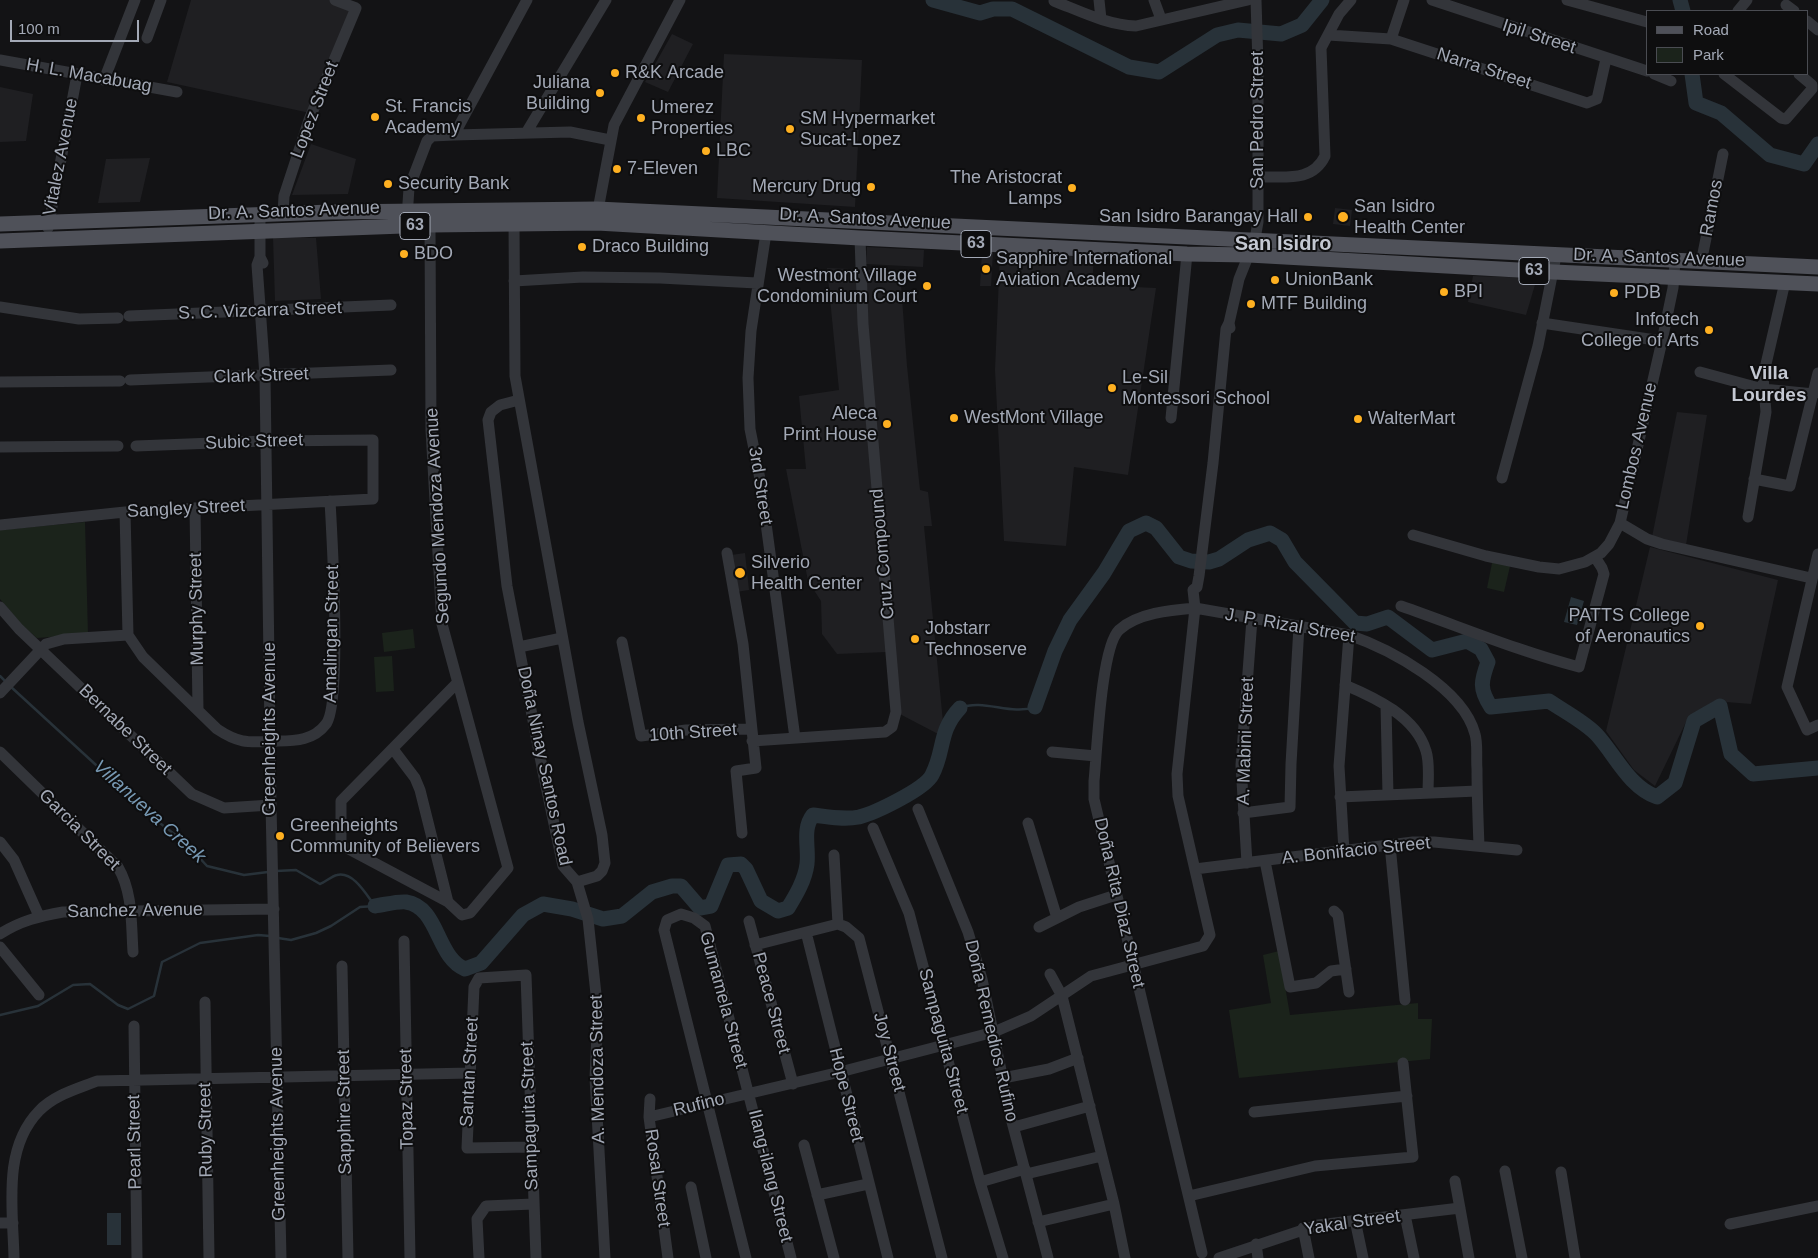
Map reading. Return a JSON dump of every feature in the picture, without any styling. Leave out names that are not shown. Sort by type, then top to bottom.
[{"type":"main road","name":"Dr. A. Santos Avenue","points":[[0,224],[407,210],[597,216],[848,220],[1818,268]]},
{"type":"main road","name":"Dr. A. Santos Avenue","points":[[0,241],[430,225],[514,224],[597,216],[766,234],[912,239],[1187,254],[1249,255],[1818,284]]},
{"type":"main road","points":[[848,220],[854,237]]},
{"type":"street","points":[[104,80],[135,0]]},
{"type":"street","points":[[147,38],[161,0]]},
{"type":"street","name":"Lopez Street","points":[[283,214],[284,196],[310,120],[356,8],[335,0]]},
{"type":"street","points":[[454,135],[527,0]]},
{"type":"street","points":[[526,133],[606,0]]},
{"type":"street","points":[[597,216],[610,140],[623,106],[680,0]]},
{"type":"street","points":[[1099,0],[1101,19]]},
{"type":"street","points":[[1154,0],[1161,19]]},
{"type":"street","points":[[1054,2],[1123,26],[1136,26],[1204,4],[1248,0]]},
{"type":"street","name":"San Pedro Street","points":[[1195,869],[1180,811],[1177,774],[1228,327],[1239,279],[1255,239],[1258,222],[1256,0]]},
{"type":"street","points":[[1258,177],[1298,176],[1320,167],[1325,156],[1321,48],[1339,14],[1351,0]]},
{"type":"street","points":[[1391,39],[1404,0]]},
{"type":"street","name":"Ipil Street","points":[[1432,0],[1458,5],[1606,59],[1646,71]]},
{"type":"street","points":[[1567,0],[1646,22]]},
{"type":"street","points":[[1739,10],[1747,0]]},
{"type":"street","points":[[1808,22],[1818,30]]},
{"type":"street","name":"Narra Street","points":[[1328,36],[1391,39],[1587,103],[1597,99],[1606,59]]},
{"type":"street","name":"H. L. Macabuag","points":[[0,60],[177,92]]},
{"type":"street","name":"Vitalez Avenue","points":[[46,239],[77,75]]},
{"type":"street","points":[[1656,75],[1671,82]]},
{"type":"street","points":[[1725,75],[1782,118],[1786,119],[1812,89],[1812,85],[1800,75]]},
{"type":"street","points":[[407,227],[407,210],[413,176],[426,141],[432,136],[570,132],[610,140]]},
{"type":"street","name":"Ramos","points":[[1701,263],[1723,154]]},
{"type":"street","name":"Greenheights Avenue","points":[[260,214],[260,257],[264,265],[262,314],[265,376],[272,880],[275,937],[281,1258]]},
{"type":"street","name":"Doña Ninay Santos Road","points":[[514,224],[515,376],[562,638],[602,835],[605,863],[602,871],[597,876],[578,882],[563,866],[506,577],[488,420],[491,412],[500,405],[519,400]]},
{"type":"street","name":"Segundo Mendoza Avenue","points":[[430,225],[432,430],[442,624],[508,868],[470,912],[462,915],[448,902]]},
{"type":"street","name":"3rd Street","points":[[766,234],[757,283],[748,378],[750,429],[760,479],[794,738]]},
{"type":"street","name":"Cruz Compound","points":[[751,735],[794,738],[885,732],[892,727],[896,712],[854,237]]},
{"type":"street","points":[[1171,418],[1187,254]]},
{"type":"street","points":[[1502,478],[1528,386],[1556,256]]},
{"type":"street","name":"Lombos Avenue","points":[[1675,261],[1674,278],[1662,341],[1620,523],[1647,539],[1662,544],[1811,578]]},
{"type":"street","points":[[514,281],[583,277],[660,278],[757,283]]},
{"type":"street","points":[[1748,516],[1766,412],[1763,378],[1785,282]]},
{"type":"street","name":"S. C. Vizcarra Street","points":[[0,307],[79,319],[262,314],[391,305]]},
{"type":"street","points":[[1542,323],[1662,341]]},
{"type":"street","name":"Clark Street","points":[[0,382],[265,376],[391,370]]},
{"type":"street","points":[[1700,372],[1763,389],[1814,394]]},
{"type":"street","points":[[1754,479],[1790,486],[1818,373]]},
{"type":"street","name":"Subic Street","points":[[136,446],[265,441],[373,440],[373,499]]},
{"type":"street","points":[[0,448],[118,446]]},
{"type":"street","name":"Sangley Street","points":[[0,525],[125,512],[373,499]]},
{"type":"street","name":"Amalingan Street","points":[[128,635],[143,657],[216,729],[229,738],[240,742],[271,742],[302,740],[317,733],[328,723],[334,697],[334,578],[330,501]]},
{"type":"street","name":"Murphy Street","points":[[195,508],[198,710]]},
{"type":"street","points":[[1,693],[46,644],[56,641],[128,635],[125,512]]},
{"type":"street","points":[[1413,535],[1539,567],[1559,569],[1595,558],[1609,544],[1620,523]]},
{"type":"street","points":[[727,553],[743,644],[751,735],[756,768],[736,771],[742,833]]},
{"type":"street","points":[[1818,554],[1787,687],[1807,730],[1818,725]]},
{"type":"street","points":[[1402,606],[1462,626],[1532,654],[1579,667],[1604,574],[1595,558]]},
{"type":"street","name":"J. P. Rizal Street","points":[[1197,593],[1252,619],[1299,626],[1367,640],[1408,662],[1447,692],[1465,714],[1475,734],[1479,846]]},
{"type":"street","name":"Doña Rita Diaz Street","points":[[1197,593],[1175,610],[1145,617],[1127,624],[1117,632],[1108,652],[1096,756],[1094,799],[1202,1253]]},
{"type":"street","name":"Bernabe Street","points":[[0,607],[192,794],[224,808],[271,805]]},
{"type":"street","name":"A. Mabini Street","points":[[1247,863],[1241,765],[1252,619]]},
{"type":"street","points":[[1243,813],[1290,807],[1299,626]]},
{"type":"street","points":[[1344,851],[1339,766],[1348,635]]},
{"type":"street","points":[[519,647],[562,638]]},
{"type":"street","name":"10th Street","points":[[622,642],[640,736],[686,730],[751,735]]},
{"type":"street","points":[[448,902],[341,845],[341,801],[457,683]]},
{"type":"street","points":[[1345,685],[1371,696],[1386,706],[1420,735],[1427,753],[1428,793]]},
{"type":"street","points":[[1386,706],[1388,795]]},
{"type":"street","points":[[393,749],[415,778],[420,790],[448,902]]},
{"type":"street","name":"Garcia Street","points":[[0,752],[118,867],[126,881],[131,911],[133,952]]},
{"type":"street","points":[[1052,752],[1096,756]]},
{"type":"street","points":[[1340,796],[1477,791]]},
{"type":"street","name":"Doña Remedios Rufino","points":[[918,809],[968,932],[994,1032],[1014,1126],[1048,1258]]},
{"type":"street","points":[[1028,823],[1057,918]]},
{"type":"street","name":"Sampaguita Street","points":[[873,828],[909,913],[980,1182],[1003,1258]]},
{"type":"street","points":[[0,842],[14,860],[39,916]]},
{"type":"street","name":"A. Bonifacio Street","points":[[1195,869],[1390,845],[1434,842],[1517,850]]},
{"type":"street","points":[[1390,845],[1405,1000]]},
{"type":"street","points":[[755,945],[838,924],[834,855]]},
{"type":"street","points":[[1265,861],[1290,987],[1316,983],[1331,971],[1346,969]]},
{"type":"street","name":"Rufino","points":[[649,1117],[793,1084],[994,1032],[1031,1016],[1091,976],[1203,946],[1208,942],[1210,935],[1195,869]]},
{"type":"street","name":"A. Mendoza Street","points":[[578,882],[587,916],[598,1013],[595,1078],[605,1258]]},
{"type":"street","points":[[1039,928],[1079,907],[1116,896]]},
{"type":"street","name":"Sanchez Avenue","points":[[0,934],[13,925],[39,916],[63,912],[274,909]]},
{"type":"street","points":[[1334,910],[1338,915],[1349,992]]},
{"type":"street","name":"Gumamela Street","points":[[707,1104],[664,930],[667,920],[682,914],[694,918],[705,926],[749,1093]]},
{"type":"street","name":"Peace Street","points":[[749,921],[793,1084]]},
{"type":"street","name":"Joy Street","points":[[838,924],[846,927],[859,938],[942,1258]]},
{"type":"street","name":"Hope Street","points":[[806,932],[888,1258]]},
{"type":"street","name":"Topaz Street","points":[[404,941],[410,1258]]},
{"type":"street","points":[[0,947],[39,995]]},
{"type":"street","name":"Sapphire Street","points":[[342,966],[348,1258]]},
{"type":"street","points":[[1050,974],[1062,996],[1114,1204],[1125,1258]]},
{"type":"street","name":"Sampaguita Street","points":[[526,975],[536,1258]]},
{"type":"street","name":"Santan Street","points":[[526,975],[479,978],[474,987],[467,1148],[531,1147]]},
{"type":"street","name":"Ruby Street","points":[[205,1002],[209,1258]]},
{"type":"street","name":"Pearl Street","points":[[134,1026],[137,1258]]},
{"type":"street","points":[[1003,1078],[1049,1069],[1078,1058]]},
{"type":"street","points":[[1189,1196],[1315,1166],[1413,1157],[1403,1063]]},
{"type":"street","points":[[14,1258],[13,1171],[19,1138],[39,1110],[63,1094],[97,1081],[470,1073]]},
{"type":"street","name":"Ilang-ilang Street","points":[[749,1093],[791,1258]]},
{"type":"street","points":[[1254,1112],[1407,1096]]},
{"type":"street","name":"Rosal Street","points":[[650,1099],[649,1117],[668,1258]]},
{"type":"street","points":[[707,1104],[746,1258]]},
{"type":"street","points":[[1014,1126],[1090,1106]]},
{"type":"street","points":[[804,1145],[834,1258]]},
{"type":"street","points":[[980,1182],[1102,1156]]},
{"type":"street","points":[[1505,1171],[1522,1258]]},
{"type":"street","points":[[1561,1172],[1575,1258]]},
{"type":"street","points":[[1455,1181],[1469,1258]]},
{"type":"street","points":[[817,1195],[868,1184]]},
{"type":"street","points":[[690,1188],[706,1258]]},
{"type":"street","points":[[479,1258],[477,1219],[486,1206],[533,1204]]},
{"type":"street","points":[[1038,1222],[1114,1204]]},
{"type":"street","points":[[1730,1224],[1818,1206]]},
{"type":"street","name":"Yakal Street","points":[[1219,1258],[1304,1228],[1460,1208]]},
{"type":"street","points":[[1405,1216],[1414,1258]]},
{"type":"street","points":[[1355,1220],[1363,1258]]},
{"type":"street","points":[[0,1223],[14,1223]]},
{"type":"street","points":[[1304,1228],[1309,1258]]},
{"type":"street","points":[[1256,1244],[1258,1258]]},
{"type":"shaded area","points":[[191,0],[332,0],[353,9],[310,113],[167,82]]},
{"type":"shaded area","points":[[672,34],[693,44],[668,92],[645,82]]},
{"type":"shaded area","name":"SM Hypermarket Sucat-Lopez","points":[[724,54],[862,60],[855,207],[717,198]]},
{"type":"shaded area","points":[[0,87],[33,94],[26,141],[0,142]]},
{"type":"shaded area","points":[[311,144],[356,159],[348,194],[292,195]]},
{"type":"shaded area","points":[[150,158],[140,202],[98,203],[106,159]]},
{"type":"shaded area","name":"San Isidro Health Center","points":[[1335,208],[1352,210],[1350,226],[1333,224]]},
{"type":"shaded area","points":[[273,237],[316,238],[321,299],[275,301]]},
{"type":"shaded area","points":[[867,247],[924,250],[923,267],[866,264]]},
{"type":"shaded area","name":"Sapphire International Aviation Academy","points":[[982,252],[993,252],[991,286],[980,286]]},
{"type":"shaded area","points":[[1000,253],[1094,257],[1092,285],[1156,288],[1128,475],[1074,467],[1066,546],[1004,541],[995,370]]},
{"type":"shaded area","points":[[827,268],[900,271],[907,366],[920,490],[928,492],[932,526],[924,526],[943,722],[940,735],[894,711],[887,652],[837,654],[822,634],[821,601],[808,581],[786,469],[806,469],[799,396],[839,390]]},
{"type":"shaded area","points":[[1473,276],[1537,278],[1526,315],[1468,302]]},
{"type":"shaded area","points":[[1677,412],[1707,415],[1686,545],[1652,537]]},
{"type":"shaded area","name":"PATTS College of Aeronautics","points":[[1650,547],[1778,580],[1751,704],[1714,701],[1688,718],[1655,786],[1634,770],[1606,731]]},
{"type":"shaded area","name":"Silverio Health Center","points":[[745,553],[749,590],[736,592],[731,555]]},
{"type":"shaded area","points":[[1571,597],[1584,601],[1577,625],[1564,622]]},
{"type":"shaded area","points":[[107,1213],[121,1213],[121,1245],[107,1245]]},
{"type":"green space","points":[[85,522],[88,634],[37,638],[23,626],[0,599],[0,530]]},
{"type":"green space","points":[[1493,558],[1511,562],[1504,592],[1487,588]]},
{"type":"green space","points":[[413,629],[415,648],[384,652],[382,633]]},
{"type":"green space","points":[[392,656],[394,691],[376,692],[374,657]]},
{"type":"green space","points":[[1279,951],[1290,1015],[1418,1003],[1418,1019],[1432,1019],[1430,1059],[1239,1078],[1229,1010],[1271,1003],[1263,955]]},
{"type":"waterway","points":[[933,0],[980,13],[993,9],[1012,9],[1129,67],[1159,72],[1217,35],[1238,30],[1281,34],[1302,25],[1322,0]]},
{"type":"waterway","points":[[1680,0],[1683,10]]},
{"type":"waterway","points":[[1692,75],[1696,103],[1721,113],[1770,155],[1804,164],[1818,144]]},
{"type":"waterway","name":"Villanueva Creek","points":[[1035,707],[1055,651],[1070,620],[1104,573],[1129,531],[1146,523],[1156,528],[1179,557],[1191,561],[1209,562],[1219,559],[1248,540],[1270,533],[1282,540],[1295,562],[1355,623],[1367,624],[1388,617],[1432,650],[1467,641],[1481,649],[1488,662],[1482,685],[1484,695],[1491,707],[1549,701],[1592,730],[1631,779],[1638,786],[1657,797],[1675,783],[1694,721],[1720,706],[1731,754],[1753,774],[1818,768]]},
{"type":"waterway","name":"Villanueva Creek","points":[[0,676],[6,682]]},
{"type":"waterway","name":"Villanueva Creek","points":[[10,686],[157,821],[185,842],[207,866],[244,875],[268,872]]},
{"type":"waterway","name":"Villanueva Creek","points":[[960,708],[969,705],[1016,710],[1035,707]]},
{"type":"waterway","name":"Villanueva Creek","points":[[375,906],[402,902],[417,906],[432,922],[448,954],[455,963],[465,969],[481,963],[523,915],[543,904],[572,909],[603,919],[622,916],[652,892],[672,886],[681,886],[700,908],[711,906],[728,865],[741,864],[746,869],[761,901],[778,911],[788,908],[800,887],[806,870],[807,832],[813,815],[842,818],[859,817],[887,806],[920,787],[932,775],[948,725],[960,708]]},
{"type":"waterway","name":"Villanueva Creek","points":[[276,871],[296,870],[320,884],[337,875],[349,877],[359,885],[375,906]]},
{"type":"waterway","points":[[278,938],[291,940],[316,933],[331,926],[360,907],[375,906]]},
{"type":"waterway","points":[[0,1015],[38,1006],[73,985],[90,984],[118,1005],[128,1009],[154,996],[162,962],[200,943],[258,935],[270,936]]},
{"type":"place","name":"R&K Arcade","points":[[615,73]]},
{"type":"place","name":"Juliana Building","points":[[600,93]]},
{"type":"place","name":"St. Francis Academy","points":[[375,117]]},
{"type":"place","name":"Umerez Properties","points":[[641,118]]},
{"type":"place","name":"SM Hypermarket Sucat-Lopez","points":[[790,129]]},
{"type":"place","name":"LBC","points":[[706,151]]},
{"type":"place","name":"7-Eleven","points":[[617,169]]},
{"type":"place","name":"Security Bank","points":[[388,184]]},
{"type":"place","name":"Mercury Drug","points":[[871,187]]},
{"type":"place","name":"The Aristocrat Lamps","points":[[1072,188]]},
{"type":"place","name":"San Isidro Barangay Hall","points":[[1308,217]]},
{"type":"place","name":"San Isidro Health Center","points":[[1343,217]]},
{"type":"place","name":"Draco Building","points":[[582,247]]},
{"type":"place","name":"BDO","points":[[404,254]]},
{"type":"place","name":"Sapphire International Aviation Academy","points":[[986,269]]},
{"type":"place","name":"UnionBank","points":[[1275,280]]},
{"type":"place","name":"Westmont Village Condominium Court","points":[[927,286]]},
{"type":"place","name":"BPI","points":[[1444,292]]},
{"type":"place","name":"PDB","points":[[1614,293]]},
{"type":"place","name":"MTF Building","points":[[1251,304]]},
{"type":"place","name":"Infotech College of Arts","points":[[1709,330]]},
{"type":"place","name":"Le-Sil Montessori School","points":[[1112,388]]},
{"type":"place","name":"WestMont Village","points":[[954,418]]},
{"type":"place","name":"WalterMart","points":[[1358,419]]},
{"type":"place","name":"Aleca Print House","points":[[887,424]]},
{"type":"place","name":"Silverio Health Center","points":[[740,573]]},
{"type":"place","name":"PATTS College of Aeronautics","points":[[1700,626]]},
{"type":"place","name":"Jobstarr Technoserve","points":[[915,639]]},
{"type":"place","name":"Greenheights Community of Believers","points":[[280,836]]},
{"type":"district","name":"San Isidro","points":[[1283,244]]},
{"type":"district","name":"Villa Lourdes","points":[[1769,385]]}]
